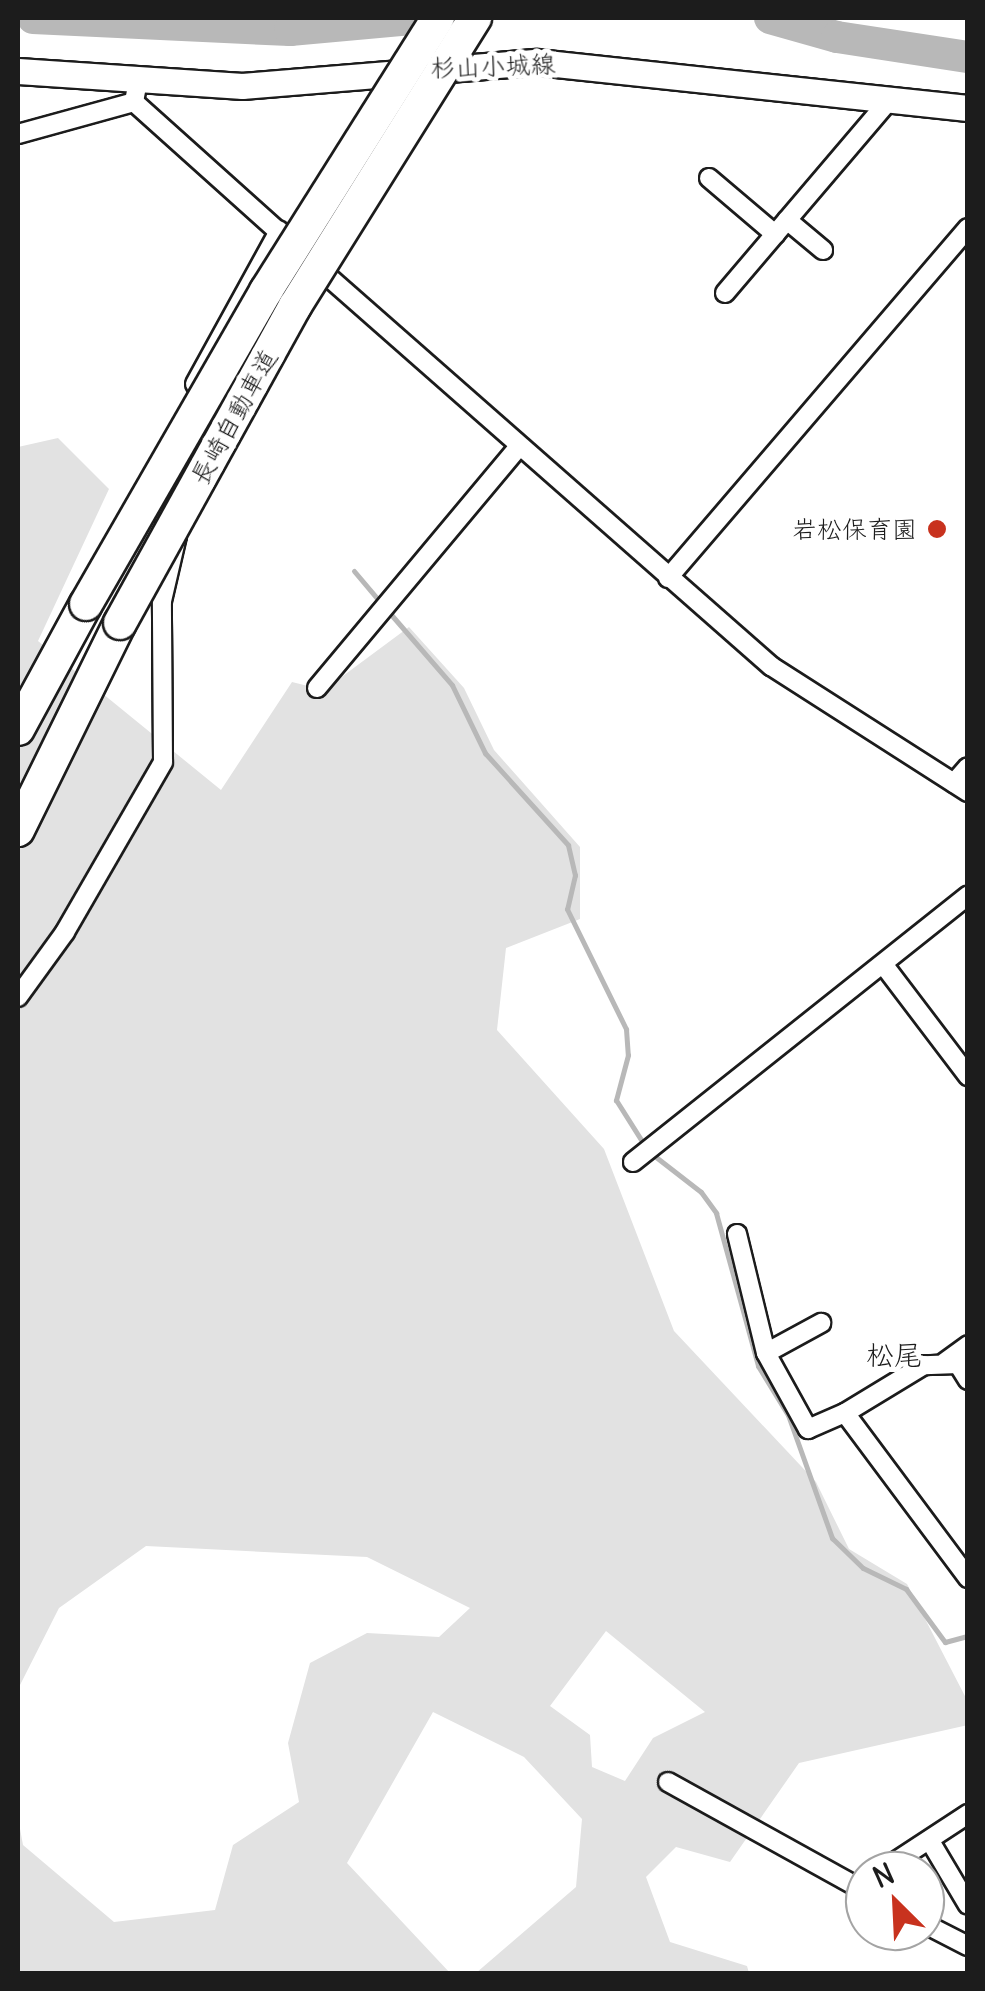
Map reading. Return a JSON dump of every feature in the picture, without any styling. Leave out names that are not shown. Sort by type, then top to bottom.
[{"type":"highway","name":"長崎自動車道","points":[[18,729],[266,290],[438,18]]},
{"type":"highway","name":"長崎自動車道","points":[[18,830],[120,623],[295,306],[475,18]]},
{"type":"main road","name":"杉山小城線","points":[[18,71],[136,91],[537,62],[968,108]]},
{"type":"street","points":[[18,134],[136,91],[279,231],[518,448],[771,666],[961,788],[968,767]]},
{"type":"street","points":[[725,292],[890,99]]},
{"type":"street","points":[[710,178],[822,250]]},
{"type":"street","points":[[668,578],[968,228]]},
{"type":"street","points":[[18,998],[65,932],[163,762],[162,601],[176,536],[140,482],[279,231]]},
{"type":"street","points":[[317,688],[518,448]]},
{"type":"street","points":[[644,1154],[968,896]]},
{"type":"street","points":[[882,964],[968,1076]]},
{"type":"street","points":[[737,1234],[766,1354],[808,1430],[846,1413],[924,1365],[958,1364],[968,1380]]},
{"type":"street","points":[[766,1354],[821,1323]]},
{"type":"street","points":[[946,1362],[968,1345]]},
{"type":"street","points":[[846,1413],[968,1578]]},
{"type":"street","points":[[668,1782],[845,1877]]},
{"type":"street","points":[[914,1851],[968,1814]]},
{"type":"street","points":[[930,1841],[968,1905]]},
{"type":"street","points":[[945,1934],[968,1946]]},
{"type":"shaded area","points":[[58,438],[109,489],[38,641],[221,790],[292,682],[324,690],[409,627],[464,688],[494,750],[580,847],[580,919],[506,948],[497,1030],[604,1149],[674,1331],[816,1482],[849,1549],[907,1584],[967,1700],[968,1725],[799,1763],[730,1862],[676,1847],[646,1877],[670,1942],[747,1966],[749,1973],[476,1973],[576,1887],[582,1819],[524,1757],[433,1712],[347,1863],[450,1973],[18,1973],[18,1818],[23,1845],[114,1922],[215,1910],[233,1845],[299,1802],[288,1743],[310,1663],[367,1633],[439,1637],[470,1608],[367,1557],[146,1546],[59,1608],[18,1689],[18,447]],"holes":[[[606,1631],[705,1712],[653,1738],[625,1781],[592,1767],[590,1735],[550,1706]]]},
{"type":"waterway","points":[[33,18],[290,30],[422,18]]},
{"type":"waterway","points":[[770,18],[837,37],[968,57]]},
{"type":"waterway","points":[[354,571],[381,603]]},
{"type":"waterway","points":[[388,611],[452,685],[485,753],[568,845],[575,875],[567,909],[626,1029],[628,1055],[616,1100],[645,1146]]},
{"type":"waterway","points":[[652,1154],[701,1192],[716,1213],[758,1366],[788,1415],[832,1538],[863,1568],[906,1589],[945,1642],[968,1636]]},
{"type":"place","name":"岩松保育園","points":[[937,529]]},
{"type":"district","name":"松尾","points":[[894,1355]]}]
